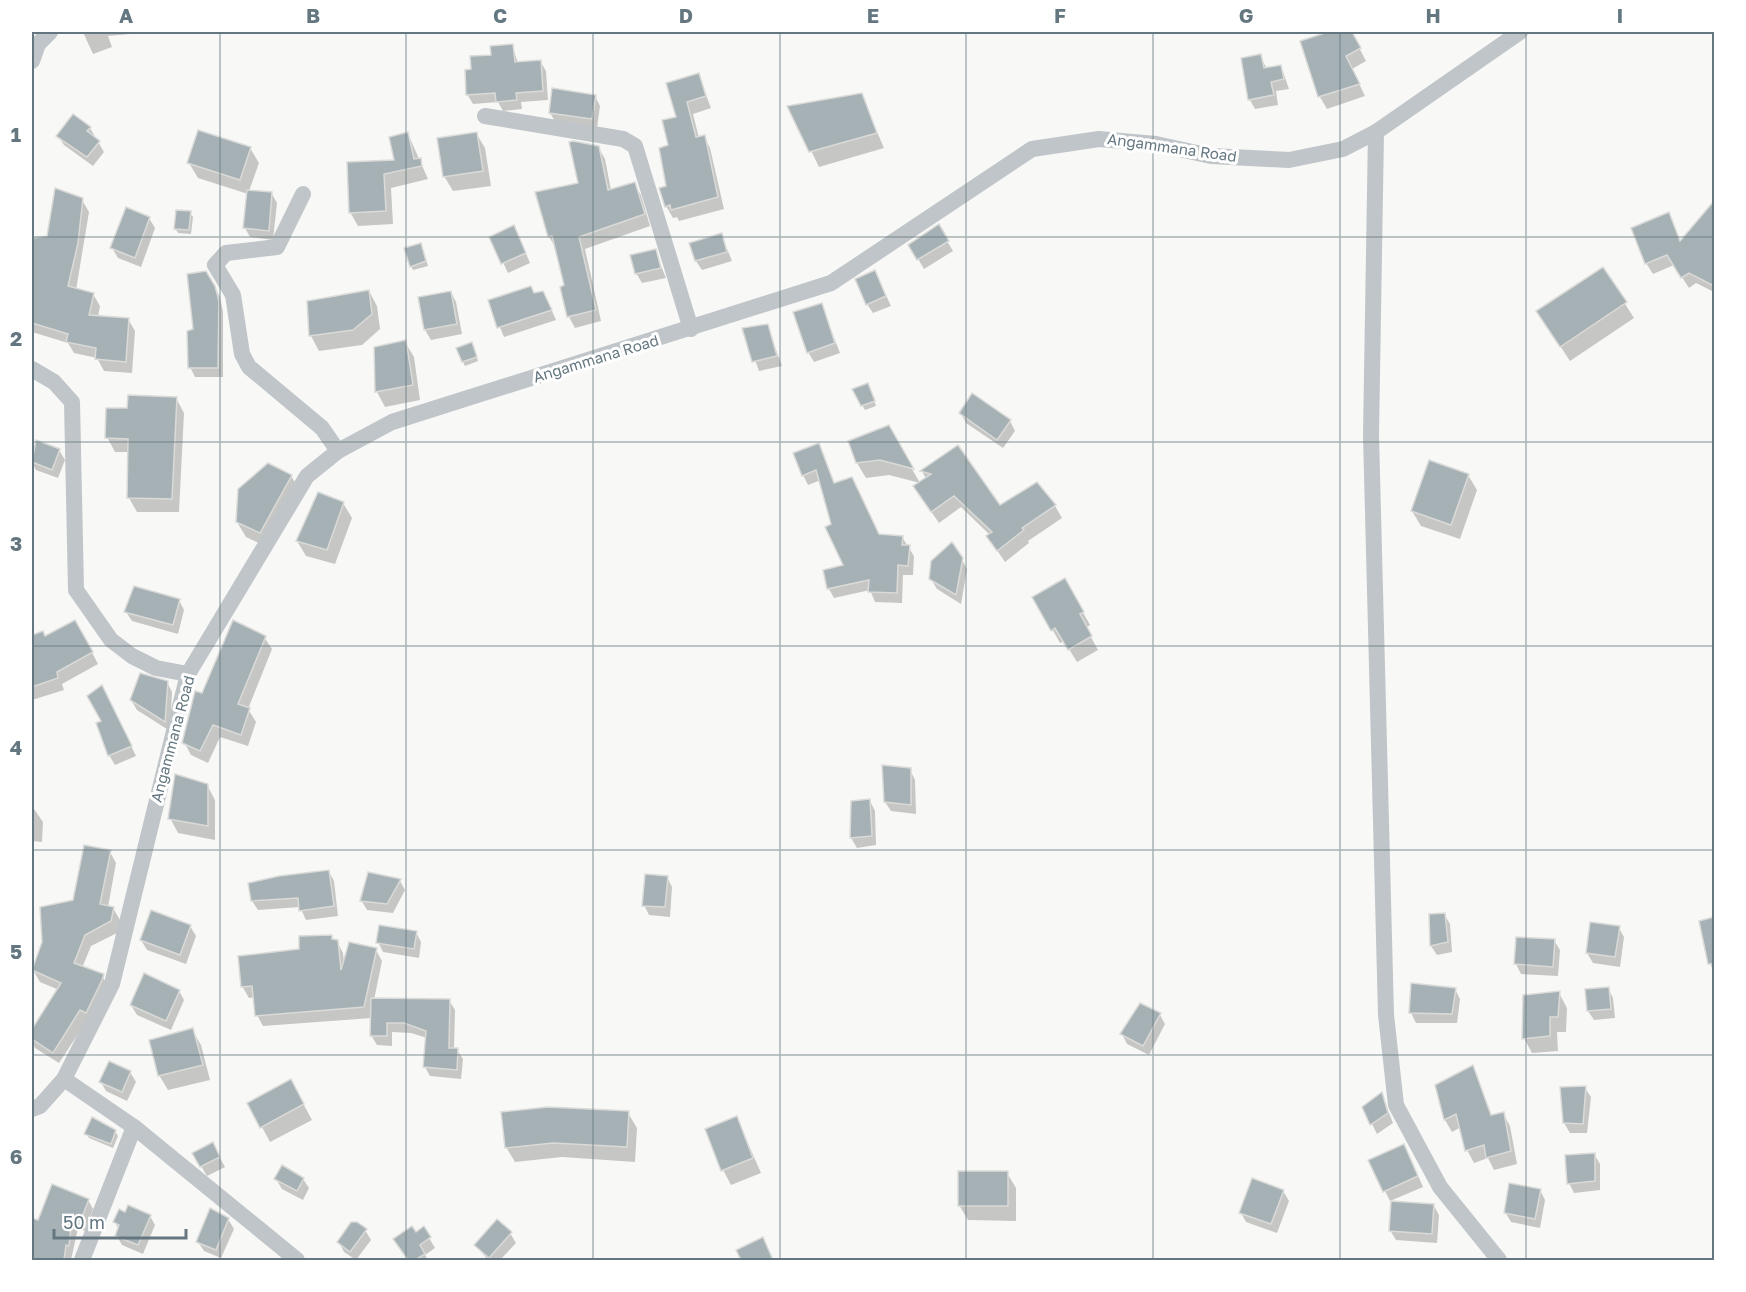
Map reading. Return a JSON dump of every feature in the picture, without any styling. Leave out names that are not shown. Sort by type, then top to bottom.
[{"type":"street","points":[[32,61],[38,44],[50,32]]},
{"type":"street","name":"Angammana Road","points":[[32,1109],[40,1106],[64,1079],[112,984],[188,674],[307,476],[338,451],[392,422],[831,283],[1032,149],[1098,139],[1156,144],[1211,156],[1289,160],[1343,149],[1376,132],[1520,32]]},
{"type":"street","points":[[485,116],[623,139],[636,146],[691,329]]},
{"type":"street","points":[[1376,132],[1371,435],[1386,1015],[1396,1106],[1440,1187],[1499,1260]]},
{"type":"street","points":[[303,194],[277,246],[226,253],[215,265],[233,295],[242,354],[249,367],[322,428],[338,451]]},
{"type":"street","points":[[32,369],[54,382],[72,402],[76,590],[111,640],[132,656],[156,668],[188,674]]},
{"type":"street","points":[[64,1079],[134,1127],[297,1260]]},
{"type":"street","points":[[82,1260],[134,1127]]},
{"type":"building","points":[[1328,32],[1352,32],[1361,48],[1346,56],[1360,84],[1318,97],[1300,41]]},
{"type":"building","points":[[513,44],[515,62],[541,60],[543,91],[516,93],[517,100],[496,102],[495,93],[466,95],[465,70],[471,69],[470,56],[491,55],[490,46]]},
{"type":"building","points":[[1261,54],[1264,68],[1281,65],[1284,79],[1271,82],[1274,95],[1248,100],[1241,58]]},
{"type":"building","points":[[699,73],[706,96],[687,102],[696,137],[705,135],[718,197],[671,210],[670,205],[665,207],[659,188],[666,186],[659,148],[668,145],[662,120],[676,117],[666,83]]},
{"type":"building","points":[[552,88],[596,95],[592,119],[549,113]]},
{"type":"building","points":[[862,93],[877,133],[809,152],[787,106]]},
{"type":"building","points":[[73,114],[91,127],[87,131],[100,141],[87,157],[56,136]]},
{"type":"building","points":[[198,130],[251,147],[240,180],[187,163]]},
{"type":"building","points":[[408,132],[414,159],[421,158],[422,166],[384,174],[386,211],[349,213],[347,162],[394,160],[389,137]]},
{"type":"building","points":[[477,132],[483,171],[443,177],[437,138]]},
{"type":"building","points":[[569,142],[599,146],[608,190],[635,182],[645,214],[579,237],[596,310],[567,317],[560,287],[564,285],[552,236],[548,237],[535,192],[578,183]]},
{"type":"building","points":[[55,188],[83,198],[78,243],[68,286],[94,293],[89,315],[129,318],[126,362],[95,359],[96,348],[66,342],[68,334],[32,323],[33,238],[47,236]]},
{"type":"building","points":[[247,190],[272,192],[269,231],[243,228]]},
{"type":"building","points":[[1714,201],[1714,286],[1689,273],[1681,278],[1667,255],[1645,264],[1631,228],[1669,212],[1680,241]]},
{"type":"building","points":[[126,207],[150,217],[135,258],[110,248]]},
{"type":"building","points":[[176,210],[191,211],[189,230],[174,229]]},
{"type":"building","points":[[939,224],[949,241],[917,260],[908,245]]},
{"type":"building","points":[[514,225],[526,253],[501,264],[489,237]]},
{"type":"building","points":[[722,233],[727,252],[695,261],[689,243]]},
{"type":"building","points":[[421,243],[426,261],[410,267],[404,248]]},
{"type":"building","points":[[656,249],[661,268],[635,274],[630,255]]},
{"type":"building","points":[[1603,267],[1627,302],[1560,347],[1536,311]]},
{"type":"building","points":[[875,270],[886,296],[866,305],[855,279]]},
{"type":"building","points":[[206,271],[215,286],[219,301],[218,368],[188,368],[187,331],[193,329],[187,274]]},
{"type":"building","points":[[531,286],[534,293],[543,291],[552,310],[497,328],[488,300]]},
{"type":"building","points":[[369,290],[372,314],[353,330],[309,336],[307,301]]},
{"type":"building","points":[[451,291],[457,324],[424,330],[418,297]]},
{"type":"building","points":[[822,303],[835,343],[807,353],[793,312]]},
{"type":"building","points":[[768,324],[777,356],[752,362],[742,328]]},
{"type":"building","points":[[406,340],[413,385],[375,392],[374,347]]},
{"type":"building","points":[[472,342],[477,357],[462,362],[456,348]]},
{"type":"building","points":[[868,383],[875,401],[861,406],[852,389]]},
{"type":"building","points":[[972,393],[1011,420],[997,440],[959,413]]},
{"type":"building","points":[[128,395],[177,397],[172,499],[127,498],[128,439],[105,438],[106,408],[127,408]]},
{"type":"building","points":[[889,425],[914,469],[880,460],[856,463],[848,441]]},
{"type":"building","points":[[36,440],[60,449],[52,470],[32,462]]},
{"type":"building","points":[[819,443],[834,483],[852,477],[879,534],[903,536],[902,545],[910,545],[908,566],[898,565],[897,593],[868,592],[869,580],[827,589],[823,570],[843,565],[825,527],[831,524],[816,470],[802,476],[793,453]]},
{"type":"building","points":[[958,445],[1000,505],[1037,482],[1056,505],[1022,528],[1024,530],[997,551],[986,536],[992,532],[954,496],[931,512],[913,486],[931,474],[920,471]]},
{"type":"building","points":[[1429,460],[1469,474],[1451,525],[1411,511]]},
{"type":"building","points":[[268,463],[292,475],[260,533],[236,522],[238,489]]},
{"type":"building","points":[[318,492],[344,502],[327,550],[296,541]]},
{"type":"building","points":[[952,542],[963,558],[956,595],[929,579],[931,561]]},
{"type":"building","points":[[1065,578],[1084,612],[1080,614],[1092,636],[1068,650],[1055,628],[1051,631],[1032,597]]},
{"type":"building","points":[[134,586],[180,599],[173,625],[124,612]]},
{"type":"building","points":[[75,620],[93,652],[57,672],[58,678],[32,687],[32,635],[43,631],[45,636]]},
{"type":"building","points":[[233,620],[266,636],[238,704],[250,708],[241,735],[213,725],[200,751],[182,743],[195,691],[202,693]]},
{"type":"building","points":[[140,673],[168,681],[165,722],[130,700]]},
{"type":"building","points":[[102,685],[132,746],[108,756],[96,723],[101,721],[87,696]]},
{"type":"building","points":[[882,765],[911,768],[911,805],[884,802]]},
{"type":"building","points":[[175,774],[208,784],[208,826],[168,819]]},
{"type":"building","points":[[870,799],[872,836],[850,838],[851,801]]},
{"type":"building","points":[[84,845],[111,850],[100,904],[114,907],[111,921],[85,935],[74,963],[104,974],[102,980],[86,1013],[80,1010],[53,1053],[32,1039],[32,1029],[61,983],[32,970],[42,942],[40,907],[73,900]]},
{"type":"building","points":[[329,870],[334,906],[299,911],[298,898],[251,901],[248,883],[279,876]]},
{"type":"building","points":[[368,872],[401,879],[387,904],[360,901]]},
{"type":"building","points":[[645,874],[668,876],[665,907],[642,906]]},
{"type":"building","points":[[151,910],[191,925],[180,955],[140,940]]},
{"type":"building","points":[[1445,913],[1448,942],[1430,946],[1429,914]]},
{"type":"building","points":[[1714,917],[1714,964],[1708,964],[1699,921]]},
{"type":"building","points":[[1590,922],[1620,926],[1615,957],[1586,953]]},
{"type":"building","points":[[379,925],[417,931],[414,949],[376,943]]},
{"type":"building","points":[[332,935],[332,939],[338,940],[341,970],[349,942],[377,948],[364,1007],[255,1016],[252,986],[241,987],[238,956],[299,949],[299,936]]},
{"type":"building","points":[[1516,937],[1555,939],[1553,967],[1514,964]]},
{"type":"building","points":[[144,973],[180,990],[166,1021],[130,1005]]},
{"type":"building","points":[[1411,983],[1456,988],[1452,1014],[1409,1013]]},
{"type":"building","points":[[1609,987],[1611,1009],[1587,1011],[1585,989]]},
{"type":"building","points":[[1560,991],[1558,1017],[1550,1017],[1550,1036],[1522,1039],[1523,995]]},
{"type":"building","points":[[371,998],[450,999],[449,1048],[458,1048],[457,1070],[423,1067],[426,1031],[404,1023],[387,1023],[387,1036],[370,1036]]},
{"type":"building","points":[[1140,1003],[1161,1013],[1143,1046],[1120,1034]]},
{"type":"building","points":[[193,1028],[203,1065],[158,1076],[149,1040]]},
{"type":"building","points":[[109,1061],[131,1071],[122,1092],[99,1082]]},
{"type":"building","points":[[1473,1065],[1491,1115],[1504,1112],[1511,1151],[1486,1158],[1484,1145],[1465,1151],[1456,1114],[1444,1120],[1435,1085]]},
{"type":"building","points":[[291,1079],[304,1104],[260,1128],[247,1103]]},
{"type":"building","points":[[1586,1086],[1583,1124],[1563,1123],[1560,1087]]},
{"type":"building","points":[[1382,1092],[1388,1113],[1370,1125],[1362,1107]]},
{"type":"building","points":[[548,1107],[629,1111],[627,1147],[553,1143],[505,1148],[501,1112]]},
{"type":"building","points":[[737,1116],[753,1158],[721,1171],[705,1129]]},
{"type":"building","points":[[92,1117],[116,1130],[111,1144],[84,1134]]},
{"type":"building","points":[[213,1142],[220,1157],[200,1167],[192,1153]]},
{"type":"building","points":[[1404,1144],[1418,1176],[1383,1192],[1368,1160]]},
{"type":"building","points":[[1595,1153],[1595,1181],[1567,1184],[1565,1155]]},
{"type":"building","points":[[282,1165],[304,1178],[297,1191],[274,1179]]},
{"type":"building","points":[[958,1171],[1008,1171],[1008,1206],[958,1206]]},
{"type":"building","points":[[1252,1178],[1284,1190],[1271,1224],[1239,1213]]},
{"type":"building","points":[[1509,1183],[1541,1189],[1535,1219],[1504,1213]]},
{"type":"building","points":[[52,1184],[89,1199],[80,1222],[72,1219],[69,1246],[66,1245],[64,1260],[32,1260],[32,1218],[38,1220]]},
{"type":"building","points":[[1391,1201],[1434,1204],[1432,1234],[1389,1231]]},
{"type":"building","points":[[128,1205],[151,1215],[138,1245],[115,1236],[119,1225],[113,1222],[119,1209],[125,1212]]},
{"type":"building","points":[[210,1208],[229,1218],[216,1250],[196,1242]]},
{"type":"building","points":[[497,1219],[512,1232],[489,1258],[474,1245]]},
{"type":"building","points":[[351,1222],[357,1222],[367,1229],[350,1252],[337,1242]]},
{"type":"building","points":[[412,1226],[416,1232],[424,1226],[431,1237],[420,1245],[425,1254],[415,1260],[408,1260],[393,1239]]},
{"type":"building","points":[[763,1237],[773,1260],[741,1260],[736,1250]]}]
